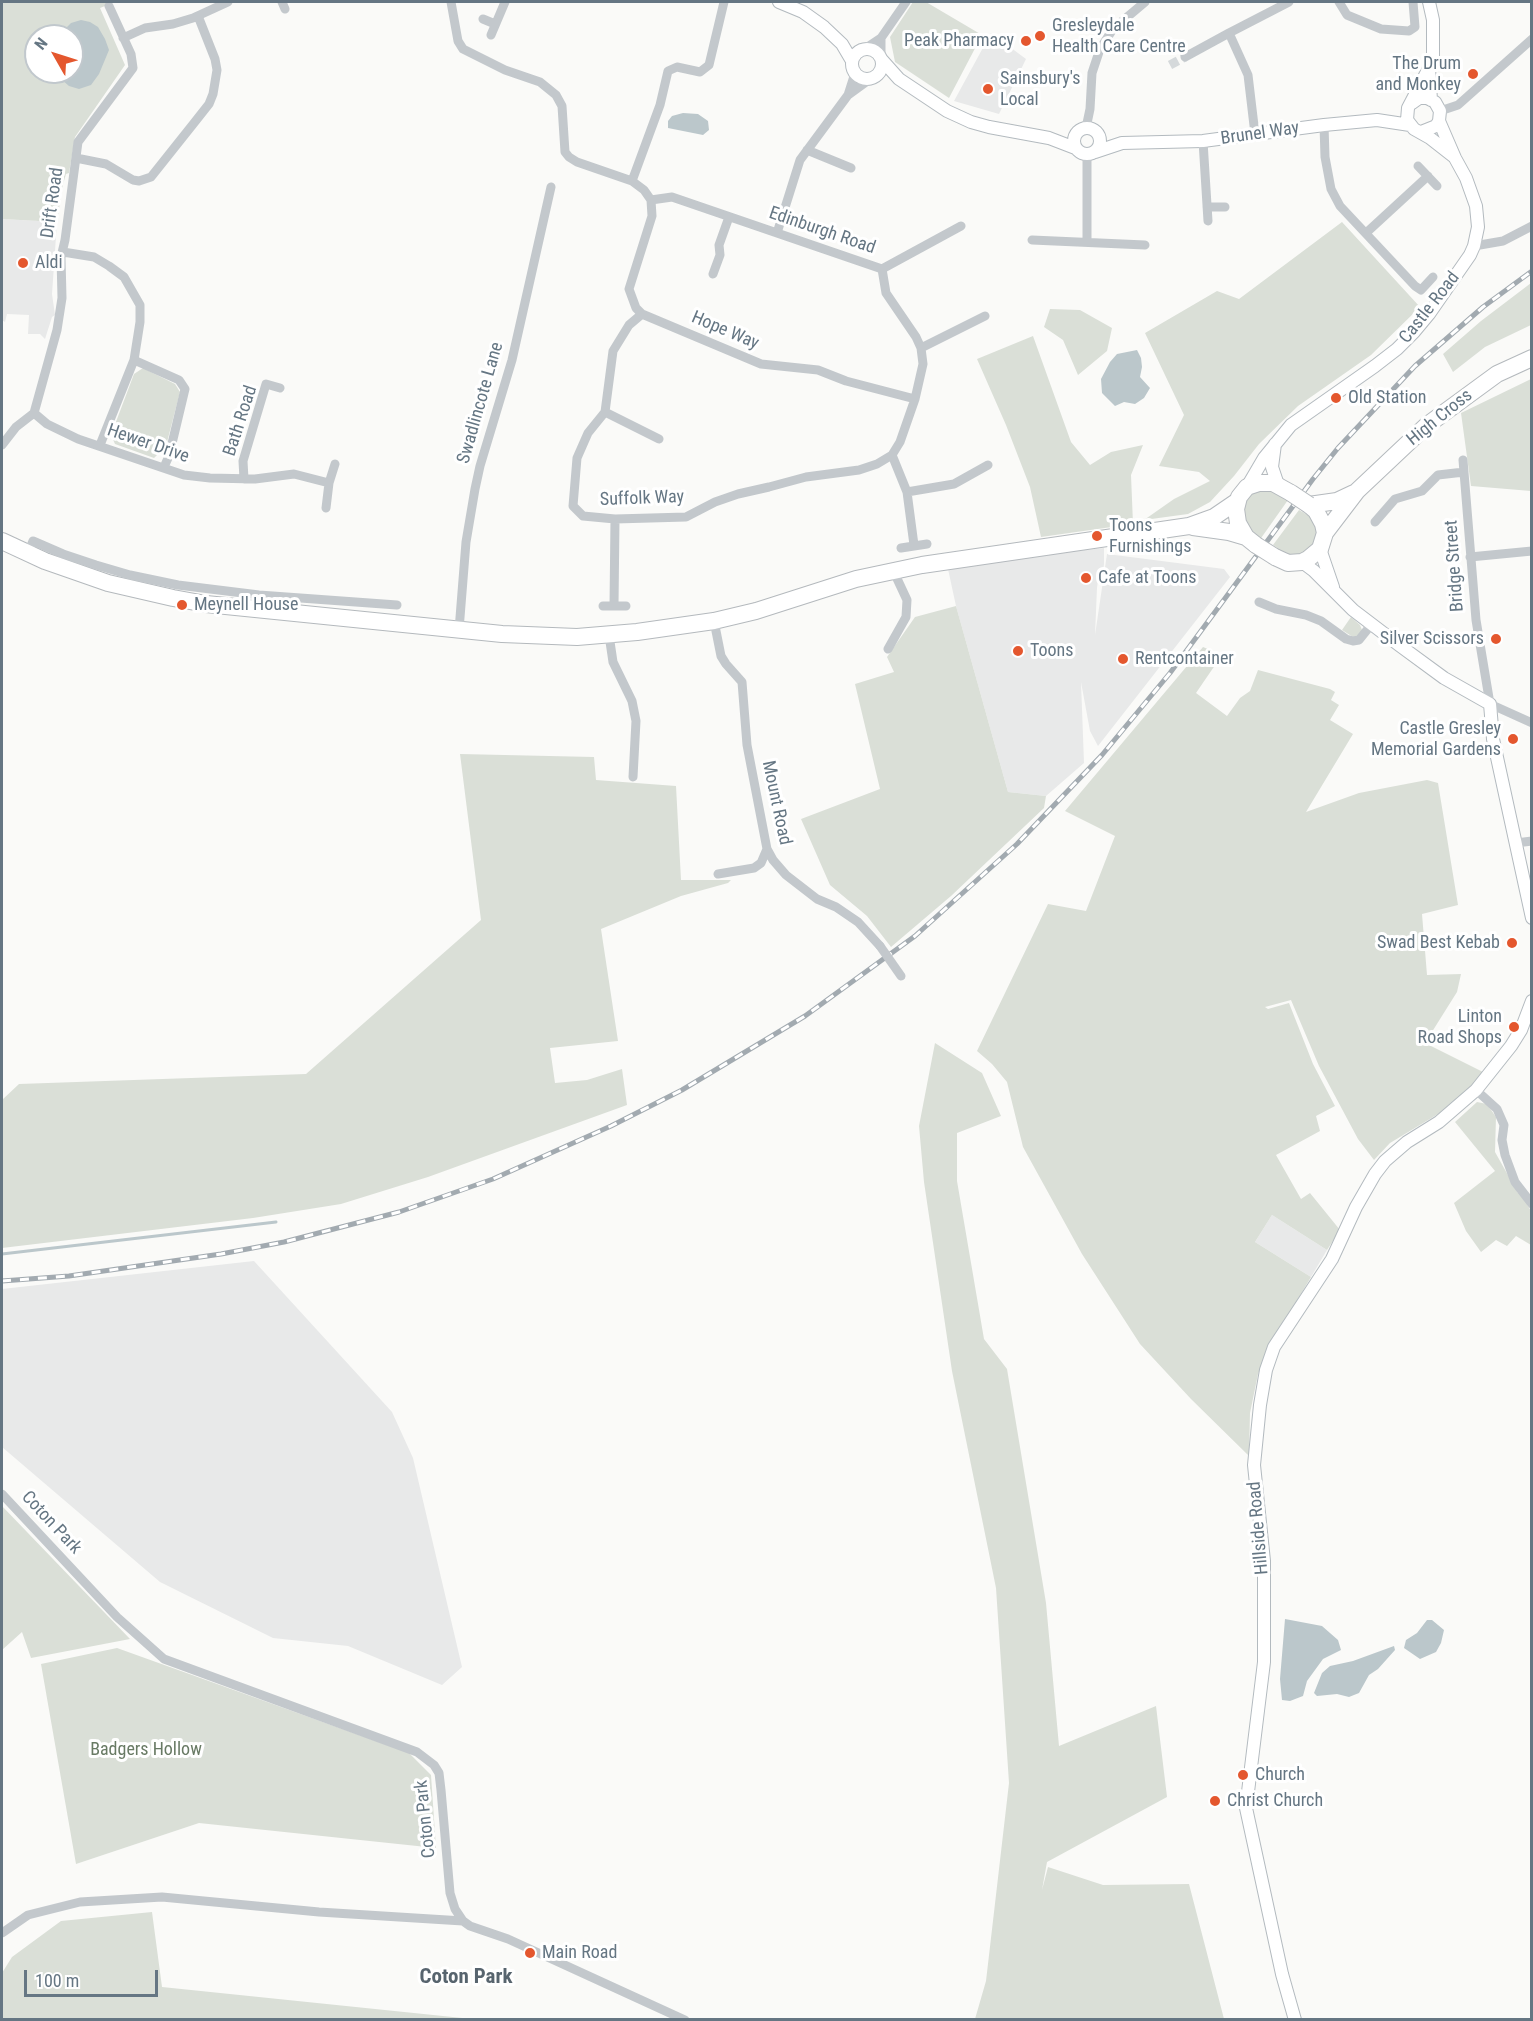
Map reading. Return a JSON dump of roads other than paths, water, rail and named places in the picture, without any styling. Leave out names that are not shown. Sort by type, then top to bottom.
[{"type":"highway","name":"High Cross","points":[[1323,541],[1357,491],[1434,420],[1497,374],[1532,358]]},
{"type":"highway","points":[[2,541],[77,573],[138,591],[223,606],[268,603],[459,630],[553,637],[609,635],[714,621],[893,570],[1189,526],[1214,517],[1236,502],[1247,487],[1259,483],[1285,489],[1308,504],[1320,517],[1323,541],[1308,559],[1288,563],[1251,541],[1228,532],[1189,526]]},
{"type":"highway","name":"High Cross","points":[[1308,504],[1337,501],[1357,491]]},
{"type":"highway","points":[[1236,502],[1236,515],[1251,541]]},
{"type":"street","points":[[123,38],[145,28],[173,24],[198,16],[228,2]]},
{"type":"street","points":[[451,2],[458,41],[463,49],[505,70],[540,82],[556,95],[562,106],[565,152],[577,162],[632,181],[644,190],[651,200],[652,216],[629,289],[636,308],[642,314],[629,325],[613,351],[605,412],[659,439]]},
{"type":"street","points":[[491,35],[505,2]]},
{"type":"street","points":[[632,181],[657,114],[668,72],[676,67],[700,72],[709,65],[724,2]]},
{"type":"street","points":[[779,2],[803,12],[824,27],[842,44],[860,78],[899,79]]},
{"type":"street","points":[[848,95],[857,52],[881,39],[906,2]]},
{"type":"street","points":[[1087,242],[1086,152],[1074,139],[1086,130],[1090,110],[1092,73],[1100,49],[1113,29],[1145,2]]},
{"type":"street","points":[[1185,57],[1289,2]]},
{"type":"street","points":[[1339,2],[1347,15],[1382,30],[1409,31],[1415,27],[1413,2]]},
{"type":"street","points":[[1429,2],[1434,41],[1429,68],[1431,100],[1439,116]]},
{"type":"street","name":"Drift Road","points":[[34,413],[57,330],[62,298],[61,257],[81,136],[133,68],[131,54],[109,6]]},
{"type":"street","points":[[76,158],[106,164],[139,181],[151,177],[199,117],[213,94],[217,70],[216,59],[198,16]]},
{"type":"street","points":[[483,19],[495,24]]},
{"type":"street","points":[[1229,33],[1248,75],[1255,134]]},
{"type":"street","points":[[777,233],[800,160],[848,95],[882,70],[881,39]]},
{"type":"street","points":[[1429,68],[1410,105],[1407,120],[1415,128],[1432,129],[1439,116],[1458,105],[1532,39]]},
{"type":"street","points":[[842,44],[875,50],[882,58]]},
{"type":"street","name":"Brunel Way","points":[[882,58],[899,79],[936,104],[971,122],[1049,138],[1086,152],[1122,142],[1203,141],[1377,120],[1415,128]]},
{"type":"street","points":[[1410,105],[1419,98],[1431,100]]},
{"type":"street","name":"Brunel Way","points":[[1377,120],[1410,105]]},
{"type":"street","name":"Castle Road","points":[[1247,487],[1264,458],[1291,425],[1397,349],[1429,314],[1465,263],[1474,246],[1478,227],[1476,206],[1439,116]]},
{"type":"street","points":[[1324,125],[1325,157],[1331,189],[1340,206],[1415,286],[1421,290],[1433,277]]},
{"type":"street","name":"Castle Road","points":[[1415,128],[1455,158]]},
{"type":"street","points":[[1086,130],[1100,141],[1086,152]]},
{"type":"street","name":"Brunel Way","points":[[1049,138],[1063,137],[1086,130],[1107,136],[1143,141]]},
{"type":"street","points":[[1203,141],[1208,221]]},
{"type":"street","points":[[807,150],[851,168]]},
{"type":"street","points":[[1418,166],[1437,186]]},
{"type":"street","points":[[1366,233],[1428,176]]},
{"type":"street","name":"Swadlincote Lane","points":[[459,630],[465,552],[475,489],[512,360],[551,187]]},
{"type":"street","name":"Edinburgh Road","points":[[651,200],[672,197],[882,269],[886,293],[907,322],[921,348],[924,364],[915,399]]},
{"type":"street","points":[[1207,207],[1225,207]]},
{"type":"street","points":[[713,274],[720,255],[719,245],[729,217]]},
{"type":"street","points":[[882,269],[961,226]]},
{"type":"street","points":[[1474,246],[1503,241],[1532,226]]},
{"type":"street","points":[[1032,240],[1145,245]]},
{"type":"street","points":[[63,252],[94,257],[109,266],[124,277],[140,305],[134,360],[100,445]]},
{"type":"street","name":"Hope Way","points":[[642,314],[761,364],[818,370],[846,381],[915,399]]},
{"type":"street","points":[[921,348],[985,316]]},
{"type":"street","points":[[134,360],[179,380],[185,389],[169,456],[164,467]]},
{"type":"street","name":"Bath Road","points":[[244,479],[243,461],[266,384],[280,388]]},
{"type":"street","points":[[914,545],[906,492],[892,455],[900,442],[915,399]]},
{"type":"street","name":"Suffolk Way","points":[[605,412],[588,433],[577,458],[573,506],[583,516],[615,519],[686,517],[715,502],[738,494],[806,477],[859,470],[877,464],[892,455]]},
{"type":"street","points":[[2,445],[16,427],[34,413]]},
{"type":"street","name":"Hewer Drive","points":[[34,413],[47,424],[78,439],[184,475],[244,479],[294,474],[329,483]]},
{"type":"street","points":[[1275,443],[1272,467],[1285,489]]},
{"type":"street","name":"Bridge Street","points":[[1463,460],[1476,620],[1490,704]]},
{"type":"street","points":[[326,508],[329,483],[335,464]]},
{"type":"street","points":[[906,492],[954,484],[988,465]]},
{"type":"street","points":[[1375,522],[1395,498],[1422,491],[1438,476],[1464,472]]},
{"type":"street","points":[[614,606],[615,519]]},
{"type":"street","points":[[1323,541],[1334,590]]},
{"type":"street","points":[[901,548],[927,544]]},
{"type":"street","points":[[1470,557],[1532,551]]},
{"type":"street","points":[[1302,562],[1371,625],[1444,678],[1490,704],[1532,723]]},
{"type":"street","points":[[888,649],[906,617],[907,609],[907,600],[893,570]]},
{"type":"street","points":[[1259,602],[1321,621],[1346,639],[1353,641],[1359,640],[1371,625]]},
{"type":"street","points":[[268,603],[397,605]]},
{"type":"street","points":[[603,606],[626,606]]},
{"type":"street","name":"Mount Road","points":[[714,621],[721,656],[742,682],[747,745],[767,849],[773,861],[786,875],[817,899],[836,907],[858,922],[901,976]]},
{"type":"street","points":[[609,635],[613,662],[632,701],[636,721],[633,777]]},
{"type":"street","points":[[1490,704],[1492,739],[1532,918]]},
{"type":"street","points":[[1516,843],[1532,841]]},
{"type":"street","points":[[718,874],[754,868],[761,863],[767,849]]},
{"type":"street","name":"Hillside Road","points":[[1295,2019],[1246,1808],[1264,1662],[1264,1561],[1254,1465],[1266,1370],[1274,1347],[1332,1259],[1374,1176],[1385,1161],[1407,1142],[1439,1122],[1476,1090],[1511,1046],[1521,1030],[1532,1001]]},
{"type":"street","points":[[1476,1090],[1497,1109],[1504,1125],[1502,1140],[1508,1164],[1515,1182],[1532,1204]]},
{"type":"street","name":"Coton Park","points":[[2,1494],[117,1617],[164,1659],[417,1752],[434,1765],[439,1773],[450,1893],[455,1910],[463,1921]]},
{"type":"street","points":[[2,1933],[28,1915],[80,1902],[162,1897],[319,1912],[463,1921],[685,2019]]},
{"type":"waterway","points":[[2,1254],[276,1222]]},
{"type":"tunnel","points":[[1170,65],[1185,57]]},
{"type":"railway","points":[[2,1281],[69,1276],[221,1254],[284,1242],[399,1212],[493,1179],[611,1126],[682,1090],[805,1016],[915,936],[1017,844],[1102,755],[1170,673],[1338,448],[1415,366],[1483,307],[1532,271]]},
{"type":"place","name":"Gresleydale Health Care Centre","points":[[1040,36]]},
{"type":"place","name":"Peak Pharmacy","points":[[1026,41]]},
{"type":"place","name":"The Drum and Monkey","points":[[1473,74]]},
{"type":"place","name":"Sainsbury's Local","points":[[988,89]]},
{"type":"place","name":"Aldi","points":[[23,263]]},
{"type":"place","name":"Old Station","points":[[1336,398]]},
{"type":"place","name":"Toons Furnishings","points":[[1097,536]]},
{"type":"place","name":"Cafe at Toons","points":[[1086,578]]},
{"type":"place","name":"Meynell House","points":[[182,605]]},
{"type":"place","name":"Silver Scissors","points":[[1496,639]]},
{"type":"place","name":"Toons","points":[[1018,651]]},
{"type":"place","name":"Rentcontainer","points":[[1123,659]]},
{"type":"place","name":"Castle Gresley Memorial Gardens","points":[[1513,739]]},
{"type":"place","name":"Swad Best Kebab","points":[[1512,943]]},
{"type":"place","name":"Linton Road Shops","points":[[1514,1027]]},
{"type":"place","name":"Church","points":[[1243,1775]]},
{"type":"place","name":"Christ Church","points":[[1215,1801]]},
{"type":"place","name":"Main Road","points":[[530,1953]]},
{"type":"district","name":"Coton Park","points":[[466,1978]]},
{"type":"park label","name":"Badgers Hollow","points":[[146,1750]]}]
